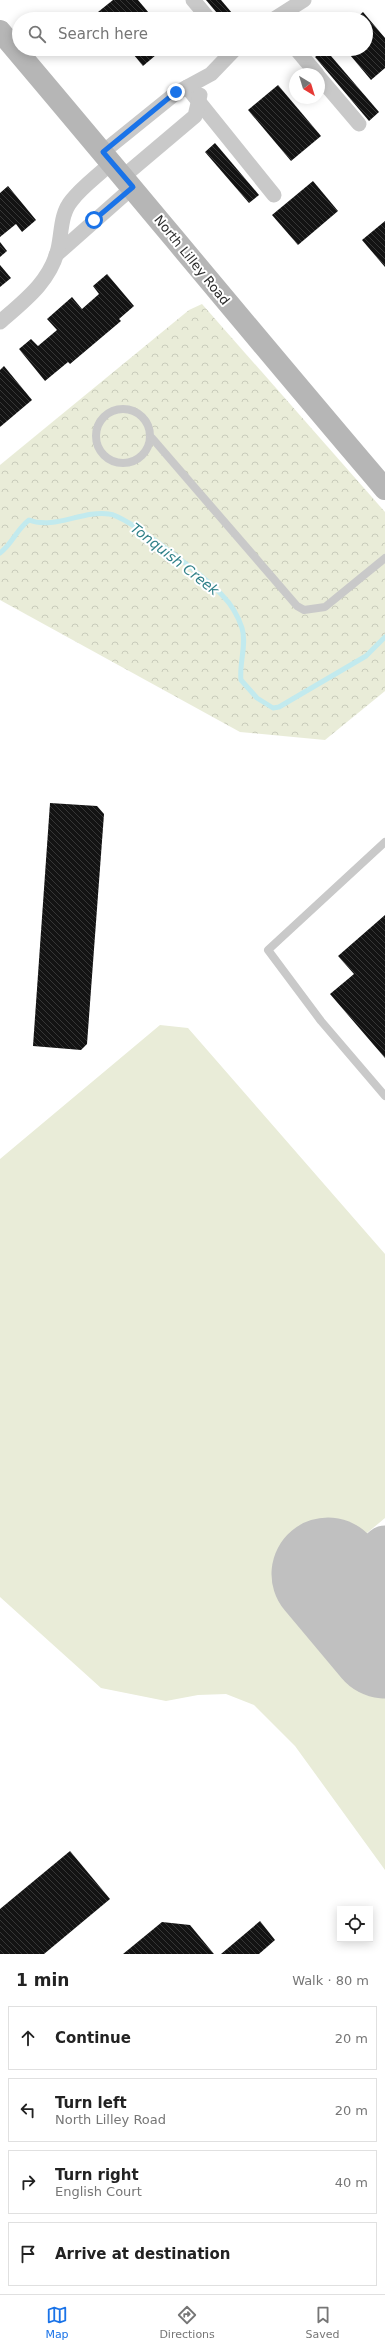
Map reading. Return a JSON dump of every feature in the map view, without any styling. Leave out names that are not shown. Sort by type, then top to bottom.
[{"type":"street","points":[[194,0],[203,12]]},
{"type":"street","points":[[285,12],[304,0]]},
{"type":"street","name":"North Lilley Road","points":[[0,31],[12,45]]},
{"type":"street","name":"North Lilley Road","points":[[21,56],[118,169],[242,321],[382,479]]},
{"type":"street","points":[[0,322],[38,289],[52,267],[56,255],[63,215],[72,200],[195,116],[198,100],[211,74],[228,56]]},
{"type":"street","points":[[302,56],[312,68]]},
{"type":"street","points":[[56,255],[176,92],[211,74]]},
{"type":"street","points":[[325,83],[359,124]]},
{"type":"street","points":[[187,86],[274,194]]},
{"type":"lane","points":[[152,438],[142,455],[127,463],[118,462],[110,460],[100,450],[96,438],[96,429],[106,414],[124,408],[141,415],[151,428],[152,438],[296,606],[304,610],[325,607],[385,558]]},
{"type":"lane","points":[[385,842],[268,950],[321,1021],[385,1096]]},
{"type":"green space","points":[[202,304],[385,512],[385,691],[325,740],[240,732],[0,600],[0,465],[189,310]]},
{"type":"green space","points":[[160,1025],[188,1028],[385,1254],[385,1518],[299,1590],[385,1692],[385,1870],[295,1746],[254,1705],[226,1694],[198,1695],[166,1701],[101,1688],[0,1597],[0,1159]]},
{"type":"building","points":[[113,0],[138,0],[148,12],[98,12]]},
{"type":"building","points":[[206,0],[221,0],[231,12],[216,12]]},
{"type":"building","points":[[373,24],[385,38],[385,68],[371,80],[351,56],[373,56]]},
{"type":"building","points":[[135,56],[155,56],[143,66]]},
{"type":"building","points":[[316,56],[331,56],[379,112],[369,121],[315,57]]},
{"type":"building","points":[[278,85],[289,98],[289,104],[294,104],[321,136],[291,161],[248,110]]},
{"type":"building","points":[[215,143],[259,195],[249,203],[205,152]]},
{"type":"building","points":[[313,181],[338,211],[298,245],[272,215]]},
{"type":"building","points":[[8,186],[36,220],[22,232],[16,224],[0,237],[0,193]]},
{"type":"building","points":[[385,221],[385,267],[362,240]]},
{"type":"building","points":[[0,242],[7,251],[0,257]]},
{"type":"building","points":[[0,265],[11,278],[0,287]]},
{"type":"building","points":[[107,274],[134,306],[119,319],[121,321],[70,364],[68,362],[45,381],[19,349],[31,339],[38,346],[57,330],[47,319],[72,297],[82,309],[99,294],[93,286]]},
{"type":"building","points":[[4,366],[32,400],[0,427],[0,370]]},
{"type":"building","points":[[50,803],[97,806],[104,814],[87,1044],[81,1050],[33,1046]]},
{"type":"building","points":[[385,915],[385,1058],[330,994],[354,974],[338,956]]},
{"type":"building","points":[[70,1851],[110,1899],[44,1954],[0,1954],[0,1909]]},
{"type":"building","points":[[260,1921],[275,1940],[259,1954],[221,1954]]},
{"type":"building","points":[[162,1922],[190,1925],[214,1954],[123,1954]]},
{"type":"waterway","name":"Tonquish Creek","points":[[0,553],[29,520],[48,523],[99,514],[109,514],[119,517],[149,536],[185,563],[214,587],[228,602],[234,610],[242,628],[244,640],[241,680],[257,698],[273,708],[279,707],[366,656],[385,637]]},
{"type":"taxiway","points":[[339,1587],[385,1548]]},
{"type":"runway","points":[[328,1574],[385,1642]]},
{"type":"route","points":[[94,220],[133,187],[103,152],[176,92]]}]
